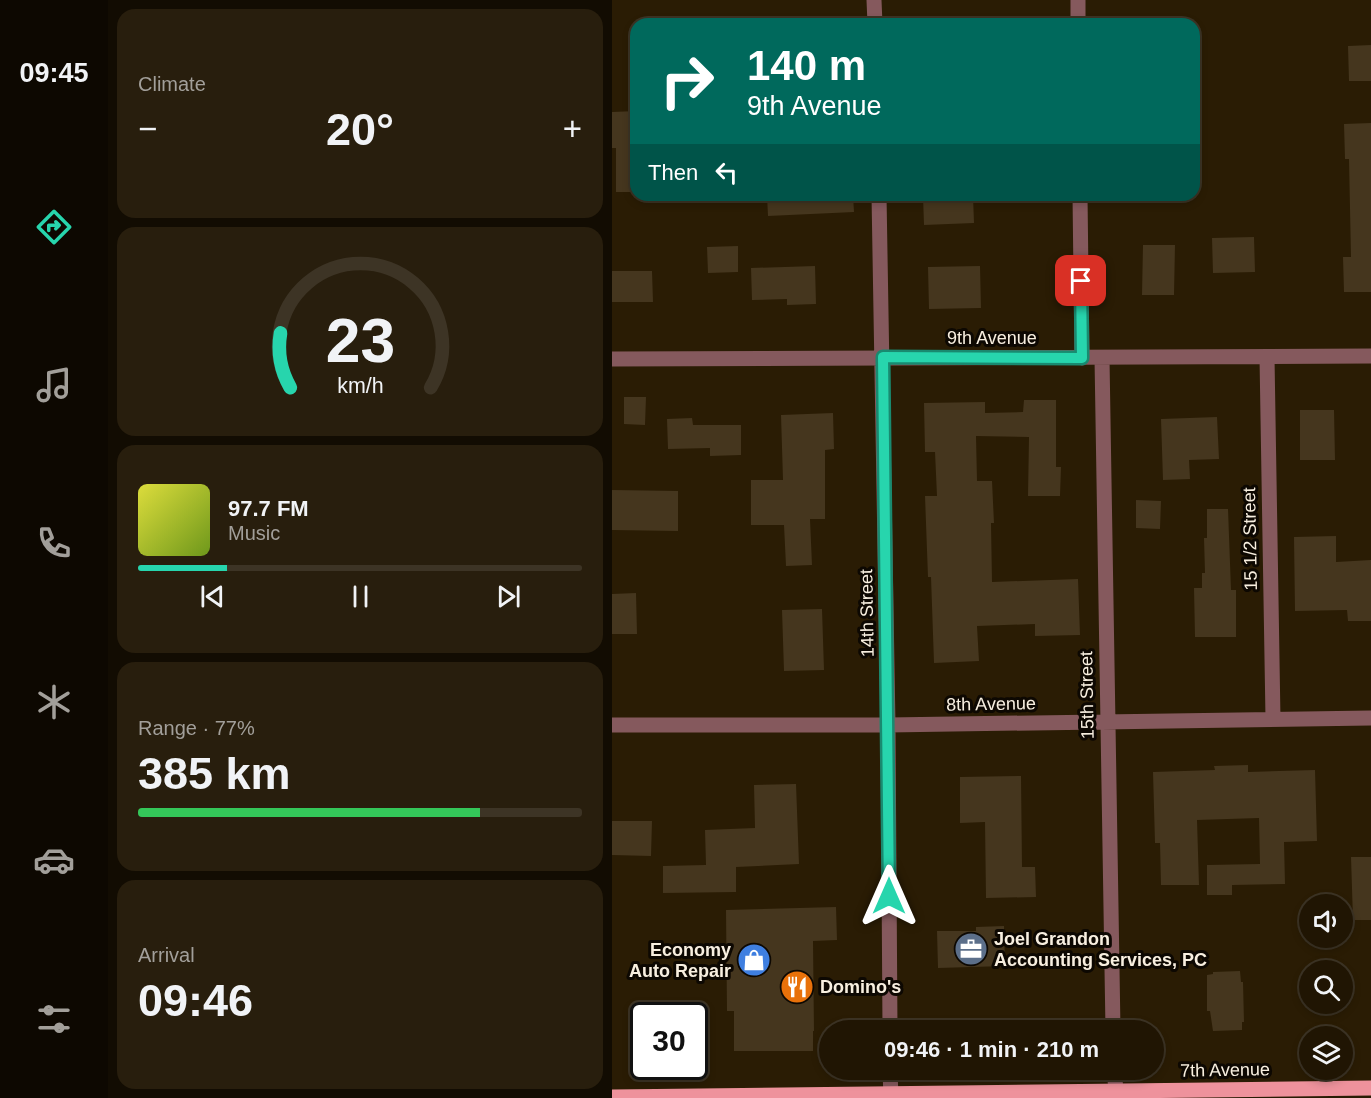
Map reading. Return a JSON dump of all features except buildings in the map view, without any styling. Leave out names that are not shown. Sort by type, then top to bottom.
[{"type":"main road","name":"7th Avenue","points":[[612,1097],[891,1096],[1371,1088]]},
{"type":"street","points":[[874,0],[874,18]]},
{"type":"street","points":[[1078,0],[1078,18]]},
{"type":"street","name":"14th Street","points":[[879,201],[888,725],[890,1020]]},
{"type":"street","points":[[1080,201],[1082,358]]},
{"type":"street","name":"9th Avenue","points":[[612,359],[1371,356]]},
{"type":"street","name":"15 1/2 Street","points":[[1267,357],[1273,719]]},
{"type":"street","name":"15th Street","points":[[1102,358],[1113,1020]]},
{"type":"street","name":"8th Avenue","points":[[612,725],[888,725],[1371,718]]},
{"type":"street","points":[[891,1080],[891,1096]]},
{"type":"place","name":"Joel Grandon Accounting Services, PC","points":[[971,949]]},
{"type":"place","name":"Economy Auto Repair","points":[[754,960]]},
{"type":"place","name":"Domino's","points":[[797,987]]},
{"type":"route","points":[[889,896],[883,357],[1082,358],[1081,281]]}]
